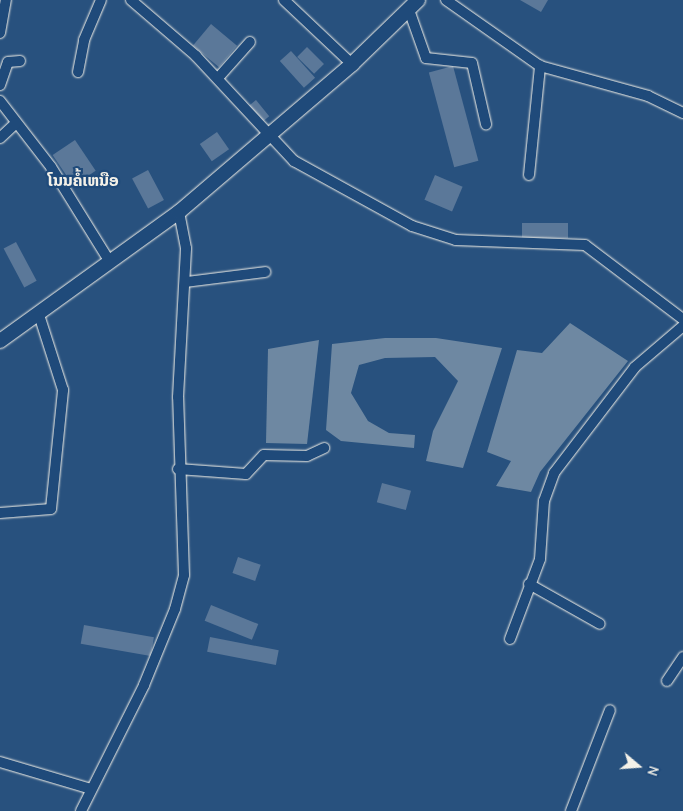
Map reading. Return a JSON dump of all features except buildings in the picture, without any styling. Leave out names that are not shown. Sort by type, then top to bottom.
[{"type":"main road","points":[[0,341],[39,315],[179,212],[352,64],[414,5]]},
{"type":"street","points":[[0,33],[6,0]]},
{"type":"street","points":[[78,72],[84,40],[101,0]]},
{"type":"street","points":[[131,0],[218,78],[268,137],[294,161],[412,226],[456,240],[584,245],[683,319]]},
{"type":"street","points":[[284,0],[352,64]]},
{"type":"street","points":[[446,0],[540,66],[648,96],[683,112]]},
{"type":"street","points":[[414,5],[426,58],[472,63],[486,124]]},
{"type":"street","points":[[218,78],[250,42]]},
{"type":"street","points":[[0,85],[8,62],[20,61]]},
{"type":"street","points":[[529,175],[540,66]]},
{"type":"street","points":[[0,101],[51,167],[110,262]]},
{"type":"street","points":[[0,138],[16,123]]},
{"type":"street","points":[[81,811],[144,685],[180,594],[184,575],[178,468],[186,248],[179,212]]},
{"type":"street","points":[[186,282],[265,272]]},
{"type":"street","points":[[0,513],[51,509],[63,390],[39,315]]},
{"type":"street","points":[[510,639],[529,584],[540,559],[544,501],[554,473],[635,367],[683,326]]},
{"type":"street","points":[[178,468],[246,474],[264,455],[308,456],[324,448]]},
{"type":"street","points":[[529,584],[600,624]]},
{"type":"street","points":[[667,681],[683,657]]},
{"type":"street","points":[[571,811],[610,710]]},
{"type":"street","points":[[0,762],[91,790]]},
{"type":"water","points":[[570,323],[628,361],[540,472],[531,492],[496,486],[511,461],[487,452],[517,350],[542,353]]},
{"type":"water","points":[[385,338],[436,338],[502,348],[463,468],[426,461],[433,431],[458,381],[435,357],[385,358],[359,365],[351,393],[368,421],[389,433],[415,435],[414,448],[341,441],[326,430],[332,344]]},
{"type":"water","points":[[319,340],[307,444],[266,443],[268,349]]},
{"type":"district","name":"ໂນນຄໍ້ເຫນືອ","points":[[83,181]]}]
